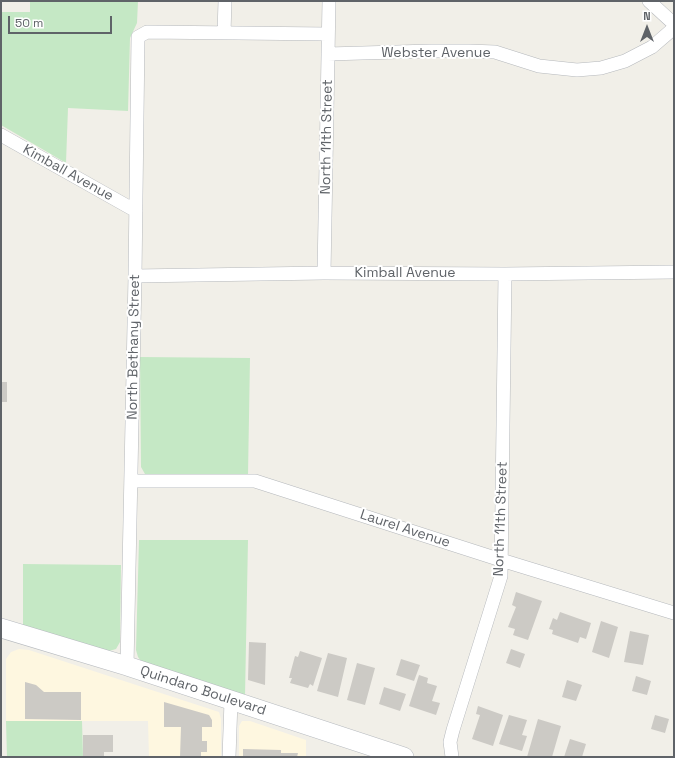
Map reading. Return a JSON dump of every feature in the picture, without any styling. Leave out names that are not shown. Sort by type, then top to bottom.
[{"type":"main road","name":"Quindaro Boulevard","points":[[1,628],[127,666],[404,757]]},
{"type":"street","points":[[225,1],[224,33],[328,34]]},
{"type":"street","name":"North 11th Street","points":[[324,273],[329,1]]},
{"type":"street","points":[[649,1],[674,24]]},
{"type":"street","name":"Webster Avenue","points":[[328,54],[431,51],[495,52],[539,66],[577,70],[601,68],[624,61],[652,46],[674,28]]},
{"type":"street","name":"North Bethany Street","points":[[127,666],[132,481],[138,37],[146,32],[224,33]]},
{"type":"street","name":"Kimball Avenue","points":[[1,135],[136,211]]},
{"type":"street","name":"Kimball Avenue","points":[[135,276],[324,273],[505,274],[674,272]]},
{"type":"street","name":"North 11th Street","points":[[452,757],[450,742],[453,730],[501,576],[505,274]]},
{"type":"street","name":"Laurel Avenue","points":[[132,481],[254,481],[674,613]]},
{"type":"street","points":[[229,757],[231,701]]},
{"type":"shaded area","points":[[19,649],[29,650],[219,712],[221,719],[221,757],[149,757],[148,721],[6,721],[6,659],[11,652]]},
{"type":"shaded area","points":[[242,721],[250,721],[306,740],[306,757],[239,757],[239,726]]},
{"type":"green space","points":[[30,1],[138,1],[137,23],[130,38],[128,111],[68,108],[66,163],[1,125],[1,12],[30,12]]},
{"type":"green space","points":[[140,357],[250,358],[248,475],[145,474],[141,467]]},
{"type":"green space","points":[[139,540],[248,540],[245,696],[141,661],[138,657],[136,650]]},
{"type":"green space","points":[[23,564],[121,565],[120,642],[116,649],[109,651],[23,625]]},
{"type":"green space","points":[[6,721],[82,721],[83,757],[7,757]]},
{"type":"building","points":[[1,382],[7,382],[7,402],[1,402]]},
{"type":"building","points":[[516,592],[542,601],[528,640],[513,635],[515,629],[508,627],[516,607],[512,605]]},
{"type":"building","points":[[560,612],[591,623],[586,639],[580,637],[578,643],[552,634],[553,630],[549,629],[553,618],[557,620]]},
{"type":"building","points":[[601,621],[618,627],[609,658],[592,652]]},
{"type":"building","points":[[630,631],[649,635],[643,665],[624,662]]},
{"type":"building","points":[[249,642],[266,643],[265,685],[248,680]]},
{"type":"building","points":[[511,649],[525,654],[520,668],[506,663]]},
{"type":"building","points":[[300,651],[322,658],[313,686],[310,684],[308,688],[290,683],[292,678],[289,678],[295,656],[298,657]]},
{"type":"building","points":[[328,653],[347,658],[338,697],[317,691]]},
{"type":"building","points":[[401,659],[420,665],[414,681],[396,675]]},
{"type":"building","points":[[357,663],[375,668],[365,705],[347,700]]},
{"type":"building","points":[[419,675],[428,678],[427,683],[437,686],[432,701],[440,703],[436,715],[409,706]]},
{"type":"building","points":[[636,676],[651,681],[647,695],[632,691]]},
{"type":"building","points":[[567,680],[582,685],[576,701],[562,697]]},
{"type":"building","points":[[25,682],[36,685],[44,692],[81,692],[81,720],[25,719]]},
{"type":"building","points":[[384,687],[406,694],[400,711],[379,704]]},
{"type":"building","points":[[164,702],[209,715],[212,720],[212,727],[202,727],[202,741],[207,741],[207,752],[201,752],[201,757],[180,757],[181,727],[164,727]]},
{"type":"building","points":[[478,706],[503,715],[493,746],[472,739],[480,715],[476,714]]},
{"type":"building","points":[[509,715],[527,720],[522,735],[527,736],[522,751],[499,744]]},
{"type":"building","points":[[655,715],[669,719],[665,733],[651,729]]},
{"type":"building","points":[[538,719],[561,726],[552,757],[527,757]]},
{"type":"building","points":[[83,735],[113,735],[113,752],[104,752],[104,757],[83,757]]},
{"type":"building","points":[[570,739],[586,744],[582,757],[564,757]]},
{"type":"building","points":[[243,749],[281,750],[281,753],[298,753],[297,757],[243,757]]}]
